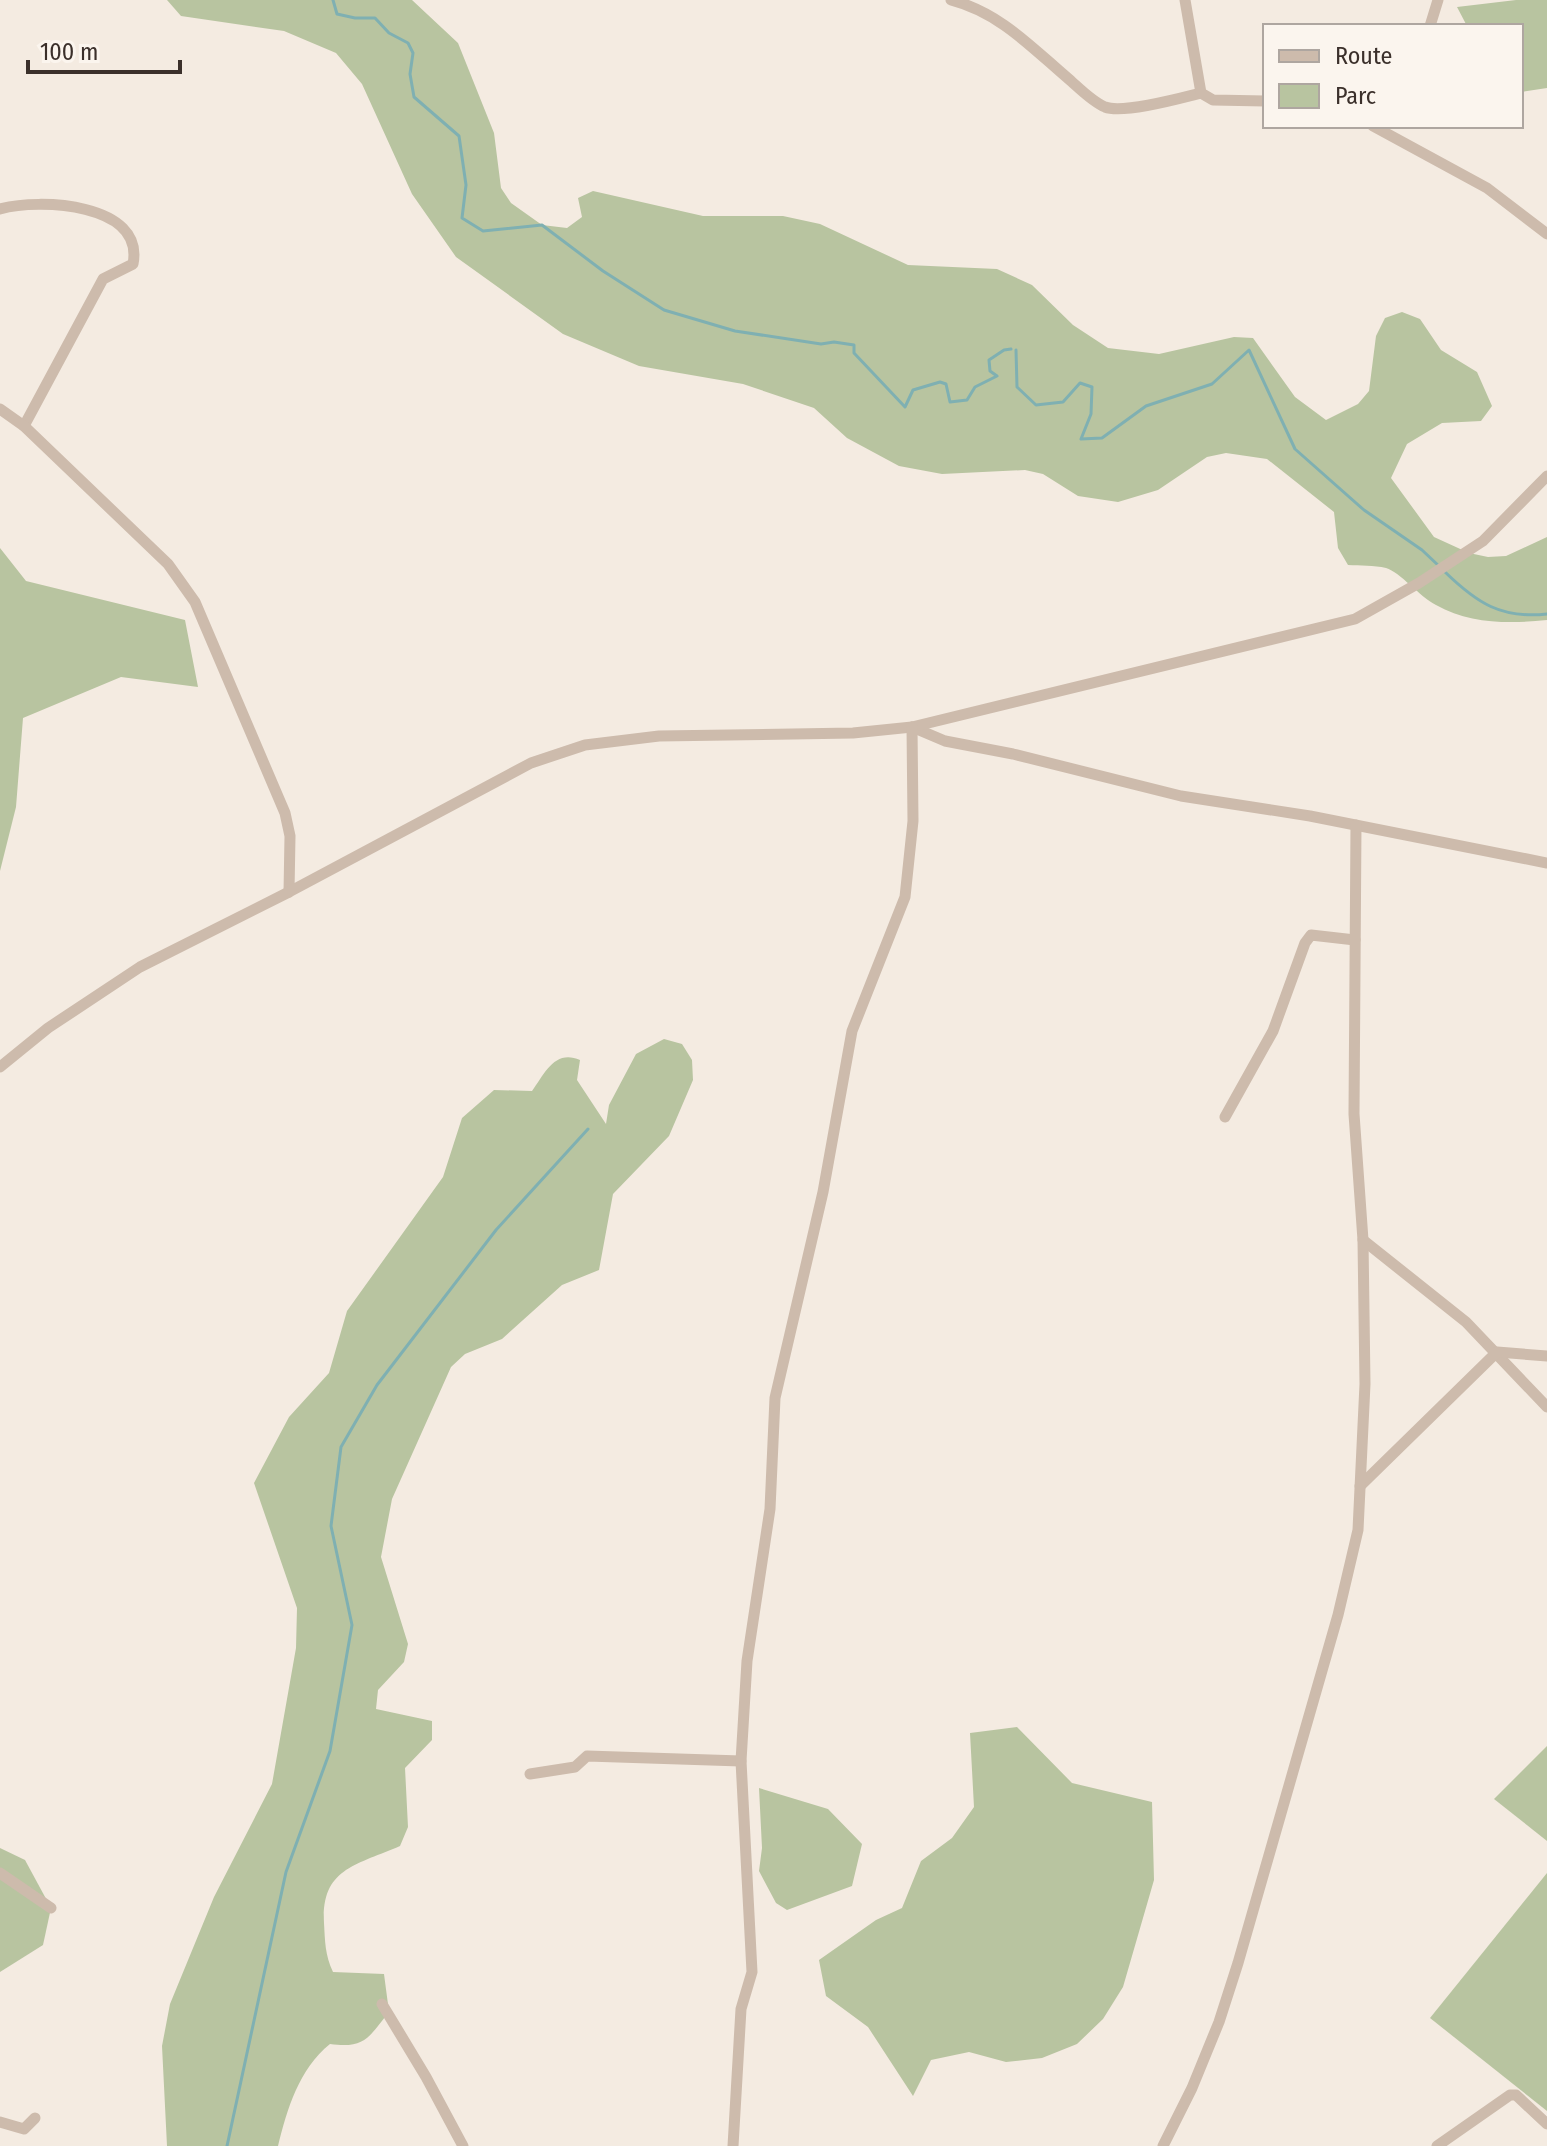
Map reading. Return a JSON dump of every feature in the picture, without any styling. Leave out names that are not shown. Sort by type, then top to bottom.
[{"type":"street","points":[[951,0],[993,16],[1015,31],[1082,91],[1107,108],[1145,107],[1201,93],[1213,100],[1263,101]]},
{"type":"street","points":[[1185,0],[1201,93]]},
{"type":"street","points":[[1431,24],[1438,0]]},
{"type":"street","points":[[1377,128],[1487,188],[1547,234]]},
{"type":"street","points":[[1402,140],[1405,128]]},
{"type":"street","points":[[0,209],[30,204],[87,208],[107,216],[130,237],[136,249],[133,264],[103,279],[24,426]]},
{"type":"street","points":[[0,409],[24,426],[168,564],[195,602],[285,813],[290,836],[289,892]]},
{"type":"street","points":[[0,1067],[48,1028],[140,967],[289,892],[531,763],[585,745],[659,736],[853,733],[912,727],[1355,619],[1419,583],[1483,541],[1547,476]]},
{"type":"street","points":[[912,727],[945,741],[1013,754],[1181,796],[1356,825],[1547,863]]},
{"type":"street","points":[[733,2146],[741,2009],[752,1972],[741,1761],[747,1661],[770,1509],[775,1398],[823,1192],[852,1031],[905,897],[913,821],[912,727]]},
{"type":"street","points":[[1163,2146],[1214,2035],[1238,1963],[1338,1615],[1358,1530],[1365,1384],[1363,1240],[1354,1114],[1356,825]]},
{"type":"street","points":[[1225,1117],[1273,1031],[1305,943],[1311,935],[1355,940]]},
{"type":"street","points":[[1363,1240],[1466,1322],[1547,1407]]},
{"type":"street","points":[[1360,1486],[1497,1352],[1547,1356]]},
{"type":"street","points":[[530,1774],[575,1767],[587,1756],[741,1761]]},
{"type":"street","points":[[0,1873],[51,1908]]},
{"type":"street","points":[[382,2004],[463,2146]]},
{"type":"street","points":[[1437,2146],[1510,2095],[1516,2095],[1547,2124]]},
{"type":"street","points":[[0,2122],[24,2129],[35,2118]]},
{"type":"green space","points":[[167,0],[412,0],[458,43],[494,133],[501,188],[511,203],[542,225],[567,228],[582,217],[578,198],[593,191],[703,216],[783,216],[820,224],[908,265],[997,269],[1032,285],[1073,325],[1108,348],[1159,354],[1234,337],[1253,338],[1295,397],[1326,420],[1358,404],[1369,391],[1376,336],[1385,318],[1402,312],[1420,319],[1441,350],[1477,372],[1492,406],[1481,421],[1442,423],[1407,444],[1391,478],[1434,537],[1469,553],[1488,557],[1506,556],[1547,537],[1547,620],[1504,622],[1462,616],[1430,601],[1392,570],[1348,565],[1338,548],[1334,512],[1267,459],[1226,453],[1207,457],[1158,490],[1118,502],[1078,496],[1043,474],[1025,470],[942,474],[899,466],[847,438],[814,408],[743,384],[639,366],[563,334],[456,257],[412,194],[362,84],[336,53],[284,31],[181,16]]},
{"type":"green space","points":[[1516,0],[1547,0],[1547,88],[1523,92],[1523,24],[1466,24],[1457,7]]},
{"type":"green space","points":[[0,548],[26,581],[185,620],[198,687],[121,677],[23,718],[16,807],[0,871]]},
{"type":"green space","points":[[664,1039],[682,1044],[692,1060],[693,1080],[669,1136],[613,1194],[599,1270],[562,1285],[502,1339],[465,1354],[451,1367],[392,1499],[381,1557],[408,1644],[404,1662],[378,1690],[376,1709],[432,1721],[432,1740],[405,1768],[408,1827],[400,1846],[356,1864],[335,1879],[325,1905],[324,1923],[327,1954],[333,1972],[384,1974],[389,2012],[359,2043],[330,2044],[319,2054],[296,2090],[278,2146],[167,2146],[162,2046],[170,2004],[214,1897],[272,1784],[296,1648],[297,1608],[254,1483],[289,1417],[329,1373],[347,1311],[443,1177],[462,1118],[494,1090],[532,1091],[557,1060],[571,1057],[580,1060],[577,1080],[606,1124],[609,1105],[636,1054]]},
{"type":"green space","points":[[1017,1727],[1072,1783],[1152,1802],[1154,1880],[1123,1987],[1103,2019],[1077,2044],[1042,2058],[1006,2062],[969,2052],[931,2060],[913,2096],[868,2027],[826,1996],[819,1960],[876,1920],[902,1908],[921,1861],[952,1838],[974,1807],[970,1733]]},
{"type":"green space","points":[[1547,1746],[1547,1841],[1494,1799]]},
{"type":"green space","points":[[759,1788],[828,1809],[862,1844],[852,1886],[787,1910],[776,1903],[759,1871],[762,1848]]},
{"type":"green space","points":[[0,1848],[25,1860],[51,1908],[43,1945],[0,1972]]},
{"type":"green space","points":[[1547,1873],[1547,2111],[1430,2018]]},
{"type":"waterway","points":[[333,0],[337,14],[375,18],[389,33],[408,43],[413,53],[410,74],[414,97],[459,136],[466,185],[462,218],[483,231],[542,225],[603,271],[664,310],[735,331],[821,344],[854,345],[854,353],[905,407],[913,390],[940,382],[946,384],[950,402],[967,400],[975,387],[997,376],[990,371],[989,360],[1011,349]]},
{"type":"waterway","points":[[1016,350],[1017,387],[1036,405],[1063,402],[1080,383],[1092,387],[1091,414],[1081,439],[1102,438],[1146,406],[1212,384],[1249,350],[1295,449],[1364,510],[1422,550],[1440,567]]},
{"type":"waterway","points":[[1445,572],[1479,600],[1503,611],[1547,614]]},
{"type":"waterway","points":[[227,2146],[286,1872],[330,1751],[352,1625],[331,1526],[341,1447],[377,1385],[496,1230],[588,1129]]}]
